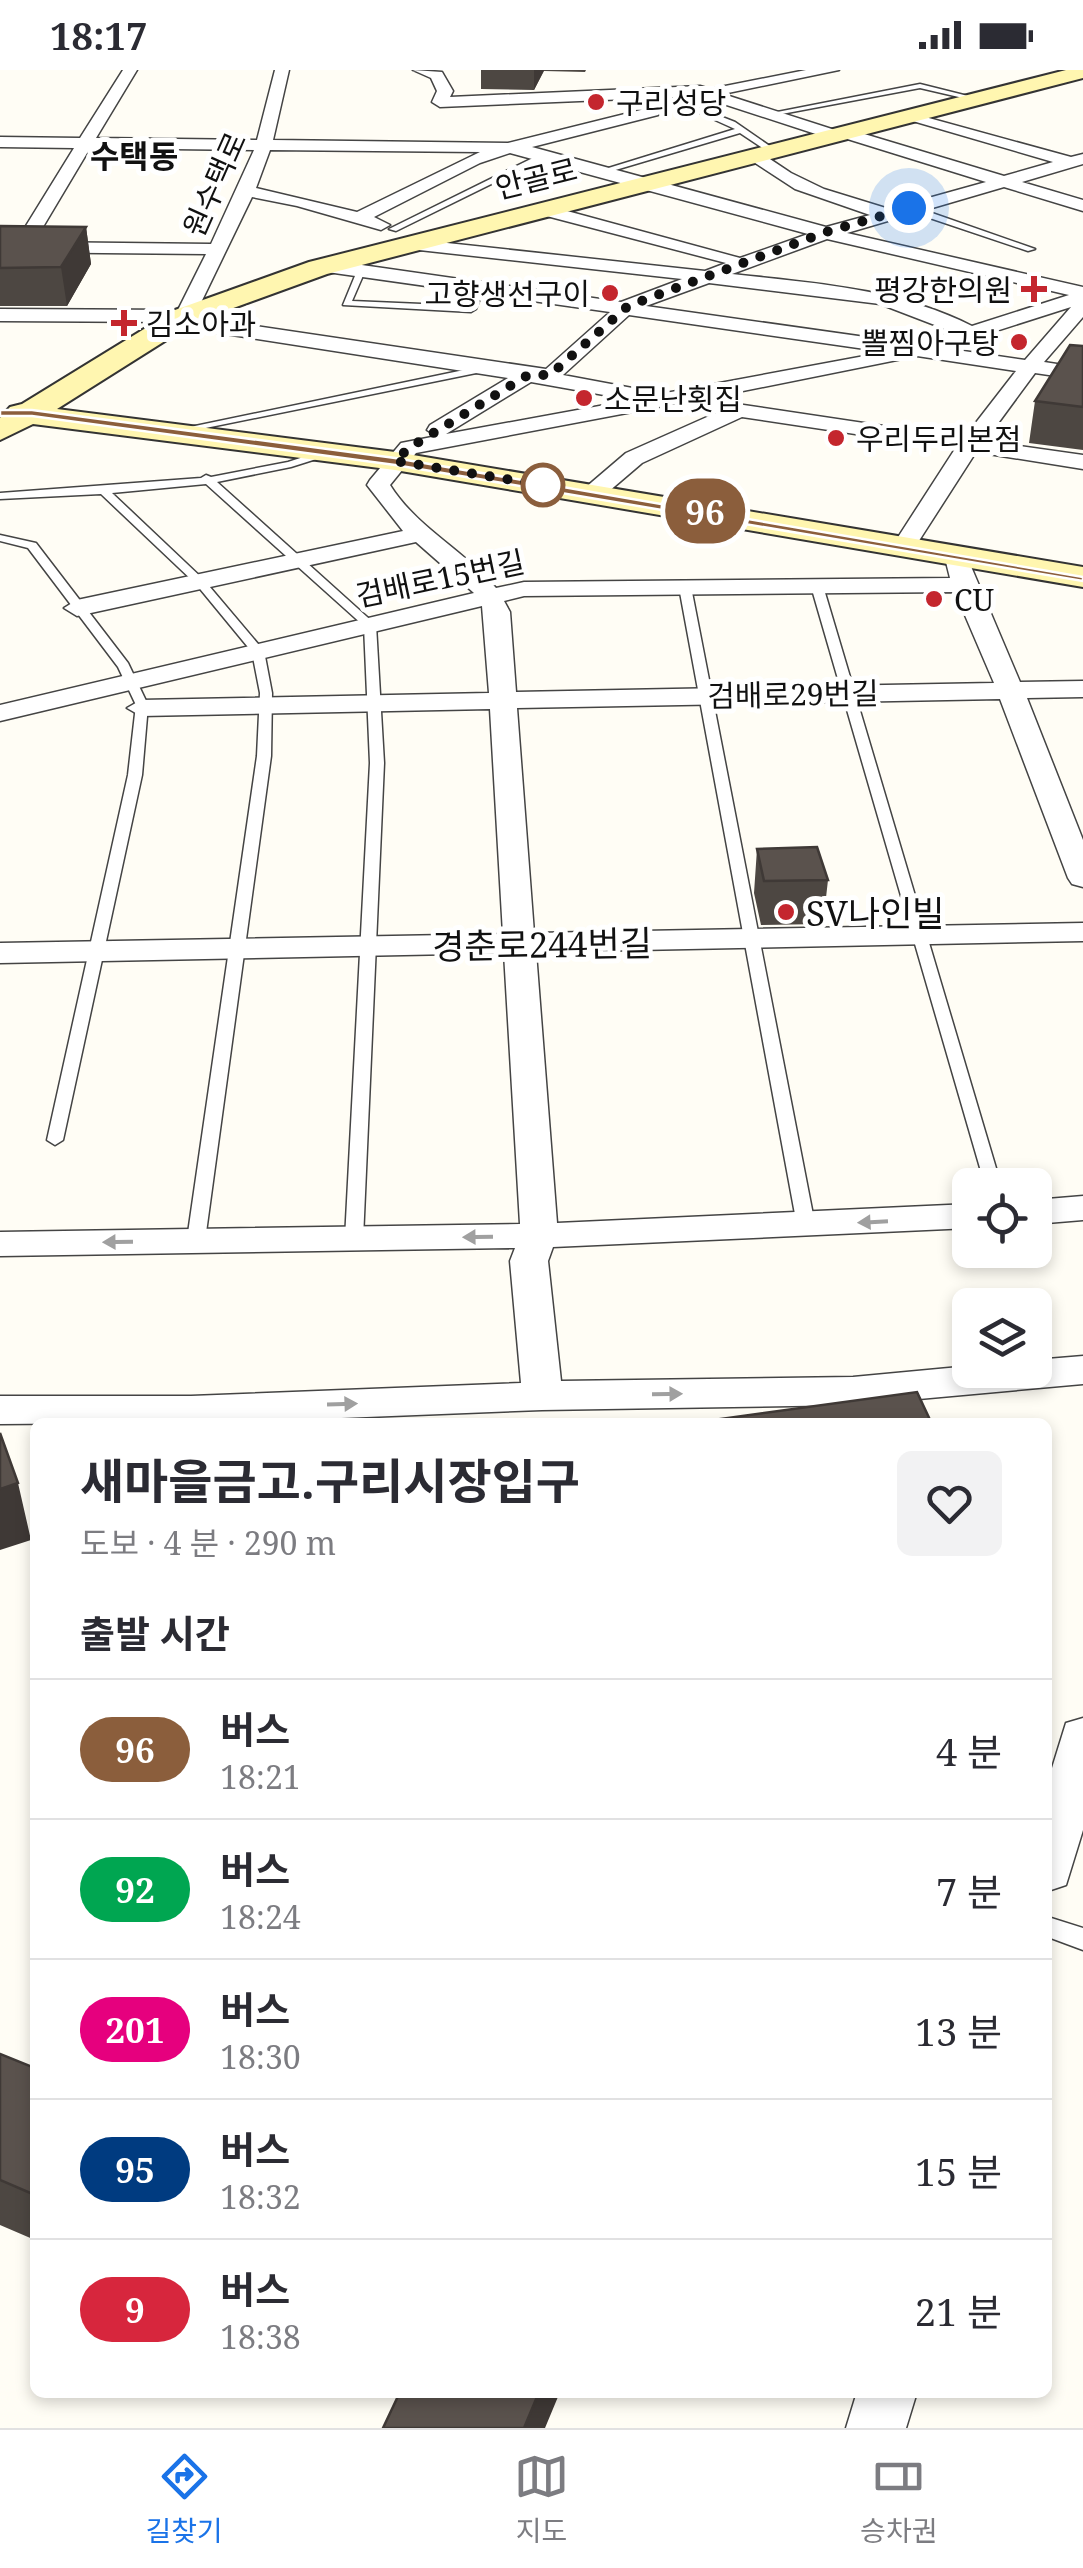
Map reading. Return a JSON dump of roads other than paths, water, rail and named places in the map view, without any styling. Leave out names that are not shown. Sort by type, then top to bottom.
[{"type":"street","points":[[20,248],[130,70]]},
{"type":"street","name":"원수택로","points":[[182,318],[246,191],[264,145],[282,70]]},
{"type":"street","points":[[420,70],[437,75],[445,91],[431,124]]},
{"type":"street","points":[[0,142],[264,145],[786,80],[832,70]]},
{"type":"street","name":"안골로","points":[[0,431],[182,318],[410,238],[545,210],[1083,72]]},
{"type":"street","points":[[700,91],[1083,206]]},
{"type":"street","points":[[360,218],[474,160],[508,148],[720,96]]},
{"type":"street","points":[[907,117],[1078,161]]},
{"type":"street","points":[[431,124],[826,232],[1083,295]]},
{"type":"street","points":[[764,154],[777,175],[806,190],[888,214]]},
{"type":"street","points":[[542,1396],[530,1261],[539,1236],[497,612],[492,596],[390,510],[378,484],[402,455],[528,375],[550,375],[625,308],[826,232],[1078,161]]},
{"type":"street","points":[[246,191],[360,218],[410,238],[880,299],[937,312],[969,332]]},
{"type":"street","points":[[545,210],[744,263]]},
{"type":"street","points":[[0,248],[216,249]]},
{"type":"street","points":[[326,266],[1083,374]]},
{"type":"street","points":[[402,455],[660,398],[901,355],[1083,295]]},
{"type":"street","points":[[905,545],[970,445],[1029,366],[1083,304]]},
{"type":"street","points":[[0,314],[182,318],[494,366],[660,398],[1083,462]]},
{"type":"street","points":[[593,493],[634,458],[740,410]]},
{"type":"street","points":[[0,413],[32,413],[328,452],[402,455],[593,493],[905,545],[960,570],[1083,577]]},
{"type":"street","points":[[77,608],[421,534]]},
{"type":"street","points":[[960,570],[1083,878]]},
{"type":"street","name":"검배로15번길","points":[[0,713],[524,589],[817,586],[960,570]]},
{"type":"street","name":"검배로29번길","points":[[141,708],[1083,689]]},
{"type":"street","name":"경춘로244번길","points":[[0,953],[1083,932]]},
{"type":"street","points":[[1052,1211],[1083,1208]]},
{"type":"street","points":[[0,1244],[539,1236],[952,1217]]},
{"type":"street","points":[[0,1410],[191,1410],[542,1396],[853,1391],[1083,1370]]},
{"type":"street","points":[[1052,1855],[1083,1736]]},
{"type":"street","points":[[876,2428],[885,2398]]},
{"type":"lane","points":[[771,114],[920,86],[976,99]]},
{"type":"lane","points":[[687,104],[741,130],[764,154]]},
{"type":"lane","points":[[605,172],[741,130]]},
{"type":"lane","points":[[410,238],[546,155]]},
{"type":"lane","points":[[909,208],[1031,249]]},
{"type":"lane","points":[[361,271],[346,303],[471,308],[480,288]]},
{"type":"lane","points":[[176,431],[494,366]]},
{"type":"lane","points":[[0,496],[103,490],[285,468],[328,452]]},
{"type":"lane","points":[[206,478],[370,624],[376,762],[354,1239]]},
{"type":"lane","points":[[103,490],[200,582],[259,652],[266,705],[264,756],[239,950],[196,1240]]},
{"type":"lane","points":[[0,538],[32,545],[124,666],[141,708],[135,776],[55,1140]]},
{"type":"lane","points":[[817,586],[988,1168]]},
{"type":"lane","points":[[685,587],[806,1226]]},
{"type":"lane","points":[[1052,1927],[1083,1939]]},
{"type":"place","name":"구리성당","points":[[596,102]]},
{"type":"place","name":"평강한의원","points":[[1034,289]]},
{"type":"place","name":"고향생선구이","points":[[610,293]]},
{"type":"place","name":"김소아과","points":[[124,323]]},
{"type":"place","name":"뽈찜아구탕","points":[[1019,342]]},
{"type":"place","name":"소문난횟집","points":[[584,398]]},
{"type":"place","name":"우리두리본점","points":[[836,438]]},
{"type":"place","name":"CU","points":[[934,599]]},
{"type":"place","name":"SV나인빌","points":[[786,912]]},
{"type":"district","name":"수택동","points":[[134,155]]}]
